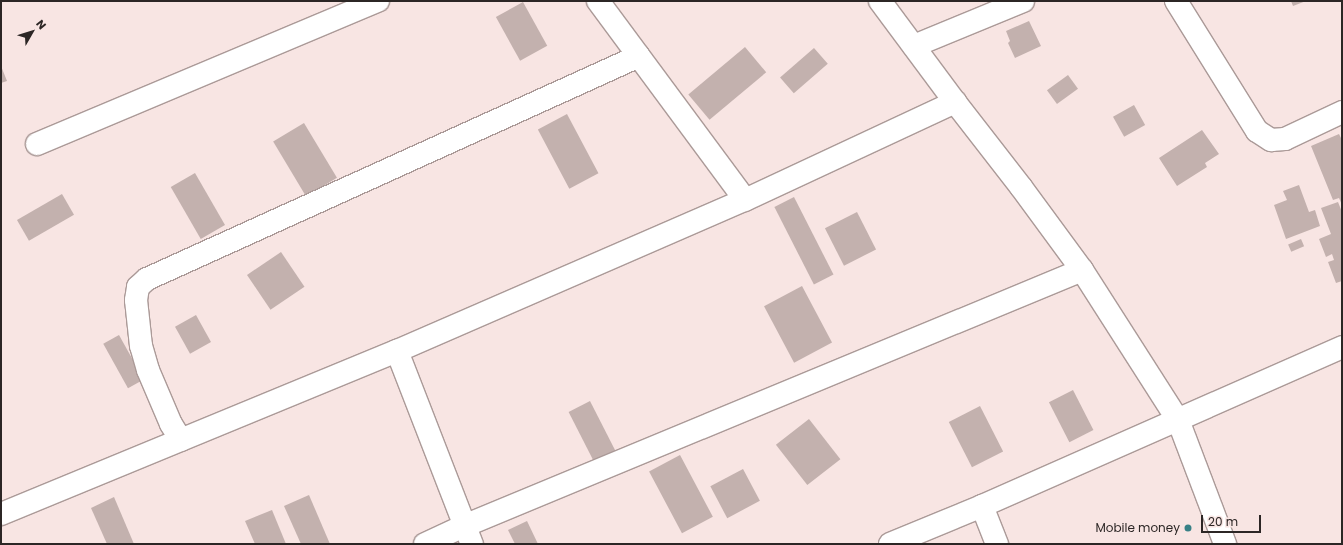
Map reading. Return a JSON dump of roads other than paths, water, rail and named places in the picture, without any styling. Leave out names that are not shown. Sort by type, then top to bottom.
[{"type":"street","points":[[37,144],[375,1]]},
{"type":"street","points":[[598,1],[745,200]]},
{"type":"street","points":[[880,1],[1082,270],[1178,420],[1225,544]]},
{"type":"street","points":[[914,46],[1023,1]]},
{"type":"street","points":[[1176,1],[1256,131],[1271,140],[1285,139],[1342,112]]},
{"type":"street","points":[[181,440],[171,424],[148,370],[141,346],[136,300],[138,287],[147,278],[639,56]]},
{"type":"street","points":[[1,514],[397,351],[745,200],[955,102]]},
{"type":"street","points":[[425,544],[468,535],[1082,270]]},
{"type":"street","points":[[890,544],[982,506],[1342,347]]},
{"type":"street","points":[[397,351],[468,535]]},
{"type":"street","points":[[982,506],[997,544]]},
{"type":"place","name":"Mobile money","points":[[1188,528]]}]
